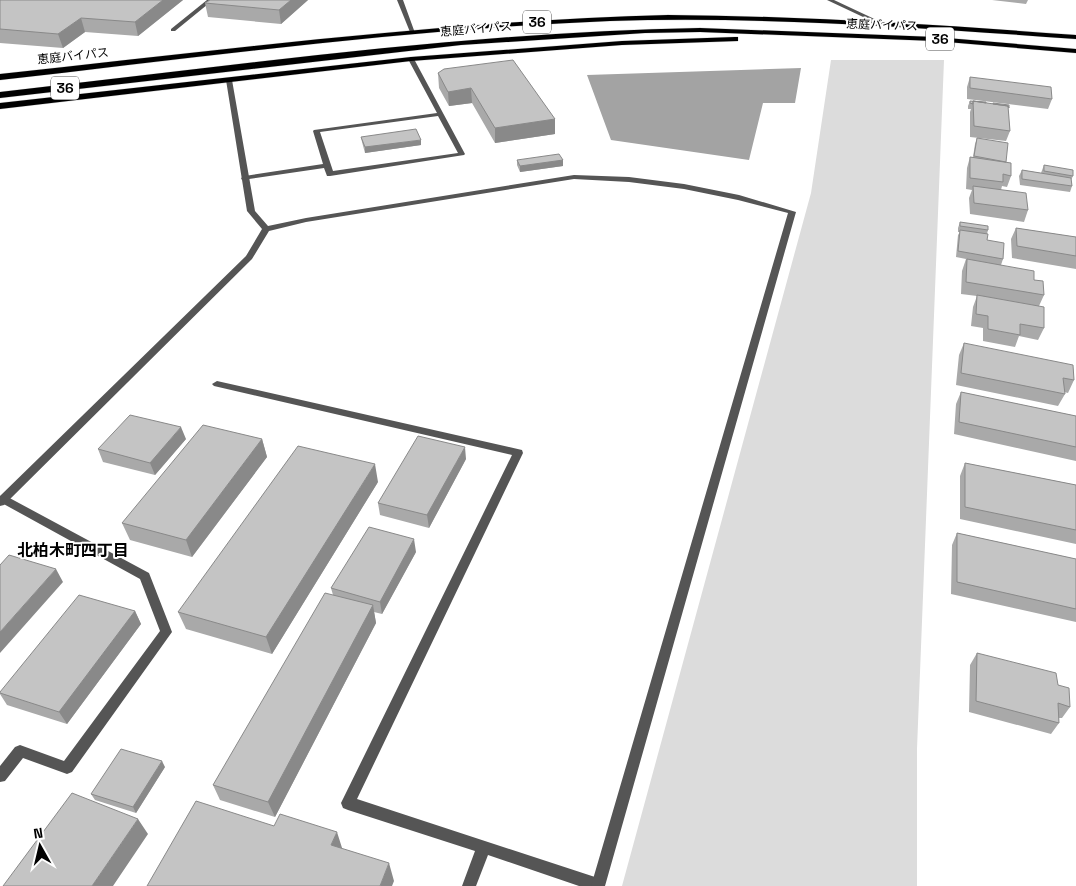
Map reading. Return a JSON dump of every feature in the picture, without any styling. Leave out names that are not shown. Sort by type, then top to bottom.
[{"type":"highway","name":"恵庭バイパス","points":[[0,77],[413,32],[514,23],[699,17],[795,18],[880,22],[1076,37]]},
{"type":"highway","name":"恵庭バイパス","points":[[0,95],[385,50],[526,38],[700,30],[935,39],[1076,51]]},
{"type":"highway","points":[[0,106],[411,59],[622,43],[708,41],[803,34]]},
{"type":"street","points":[[173,30],[210,0]]},
{"type":"street","points":[[400,0],[413,32]]},
{"type":"street","points":[[830,0],[880,22]]},
{"type":"street","points":[[411,59],[462,154],[330,174],[316,132],[440,114]]},
{"type":"street","points":[[229,80],[251,211],[266,229]]},
{"type":"street","points":[[245,178],[327,166]]},
{"type":"street","points":[[0,776],[20,750],[67,768],[166,632],[145,576],[2,501],[249,257],[266,229],[306,220],[574,177],[642,180],[750,200],[792,212],[598,885],[348,803],[518,453],[217,384]]},
{"type":"street","points":[[469,886],[484,847]]},
{"type":"shaded area","points":[[831,60],[944,60],[917,749],[917,886],[622,886],[811,193]]},
{"type":"shaded area","points":[[801,68],[795,103],[763,103],[749,160],[611,140],[587,75]]},
{"type":"building","points":[[0,0],[163,0],[135,22],[81,18],[58,34],[0,29]]},
{"type":"building","points":[[210,0],[291,0],[279,10],[205,3]]},
{"type":"building","points":[[513,60],[555,119],[495,128],[471,88],[448,92],[438,73],[444,69]]},
{"type":"building","points":[[970,77],[1051,87],[1052,99],[970,88]]},
{"type":"building","points":[[973,101],[1008,106],[1010,131],[974,126]]},
{"type":"building","points":[[993,103],[1009,105],[1009,108],[1008,106]]},
{"type":"building","points":[[416,129],[421,140],[365,147],[361,137]]},
{"type":"building","points":[[977,138],[1008,143],[1006,162],[974,156]]},
{"type":"building","points":[[559,154],[563,160],[520,166],[517,160]]},
{"type":"building","points":[[970,157],[1011,163],[1011,176],[1003,174],[1003,182],[970,178]]},
{"type":"building","points":[[1044,165],[1073,170],[1073,176],[1044,171]]},
{"type":"building","points":[[1022,170],[1071,178],[1072,186],[1022,179]]},
{"type":"building","points":[[973,186],[1026,193],[1028,210],[974,203]]},
{"type":"building","points":[[960,222],[988,226],[988,230],[960,226]]},
{"type":"building","points":[[1016,228],[1076,237],[1076,256],[1017,246]]},
{"type":"building","points":[[960,230],[988,234],[987,240],[1004,243],[1003,259],[958,251]]},
{"type":"building","points":[[967,259],[1034,271],[1034,280],[1043,281],[1044,295],[966,282]]},
{"type":"building","points":[[977,295],[1044,307],[1044,328],[1020,324],[1020,335],[988,329],[988,316],[976,314]]},
{"type":"building","points":[[964,343],[1073,365],[1074,380],[1063,378],[1065,394],[961,373]]},
{"type":"building","points":[[961,392],[1076,416],[1076,447],[959,422]]},
{"type":"building","points":[[130,415],[181,427],[150,463],[98,449]]},
{"type":"building","points":[[203,425],[262,439],[186,540],[122,523]]},
{"type":"building","points":[[418,436],[465,447],[427,515],[378,503]]},
{"type":"building","points":[[298,446],[375,464],[266,637],[178,612]]},
{"type":"building","points":[[965,463],[1076,485],[1076,530],[965,507]]},
{"type":"building","points":[[369,527],[414,539],[380,602],[331,588]]},
{"type":"building","points":[[957,533],[1076,559],[1076,609],[957,582]]},
{"type":"building","points":[[9,555],[56,569],[0,632],[0,565]]},
{"type":"building","points":[[325,593],[373,605],[268,802],[213,785]]},
{"type":"building","points":[[79,595],[135,611],[59,712],[0,693],[0,692]]},
{"type":"building","points":[[977,653],[1056,673],[1058,685],[1069,688],[1070,707],[1058,703],[1059,723],[976,701]]},
{"type":"building","points":[[121,749],[162,761],[133,807],[91,794]]},
{"type":"building","points":[[72,793],[138,819],[92,886],[3,886]]},
{"type":"building","points":[[196,801],[274,826],[280,814],[337,832],[331,845],[389,863],[380,886],[147,886]]},
{"type":"district","name":"北柏木町四丁目","points":[[73,550]]}]
